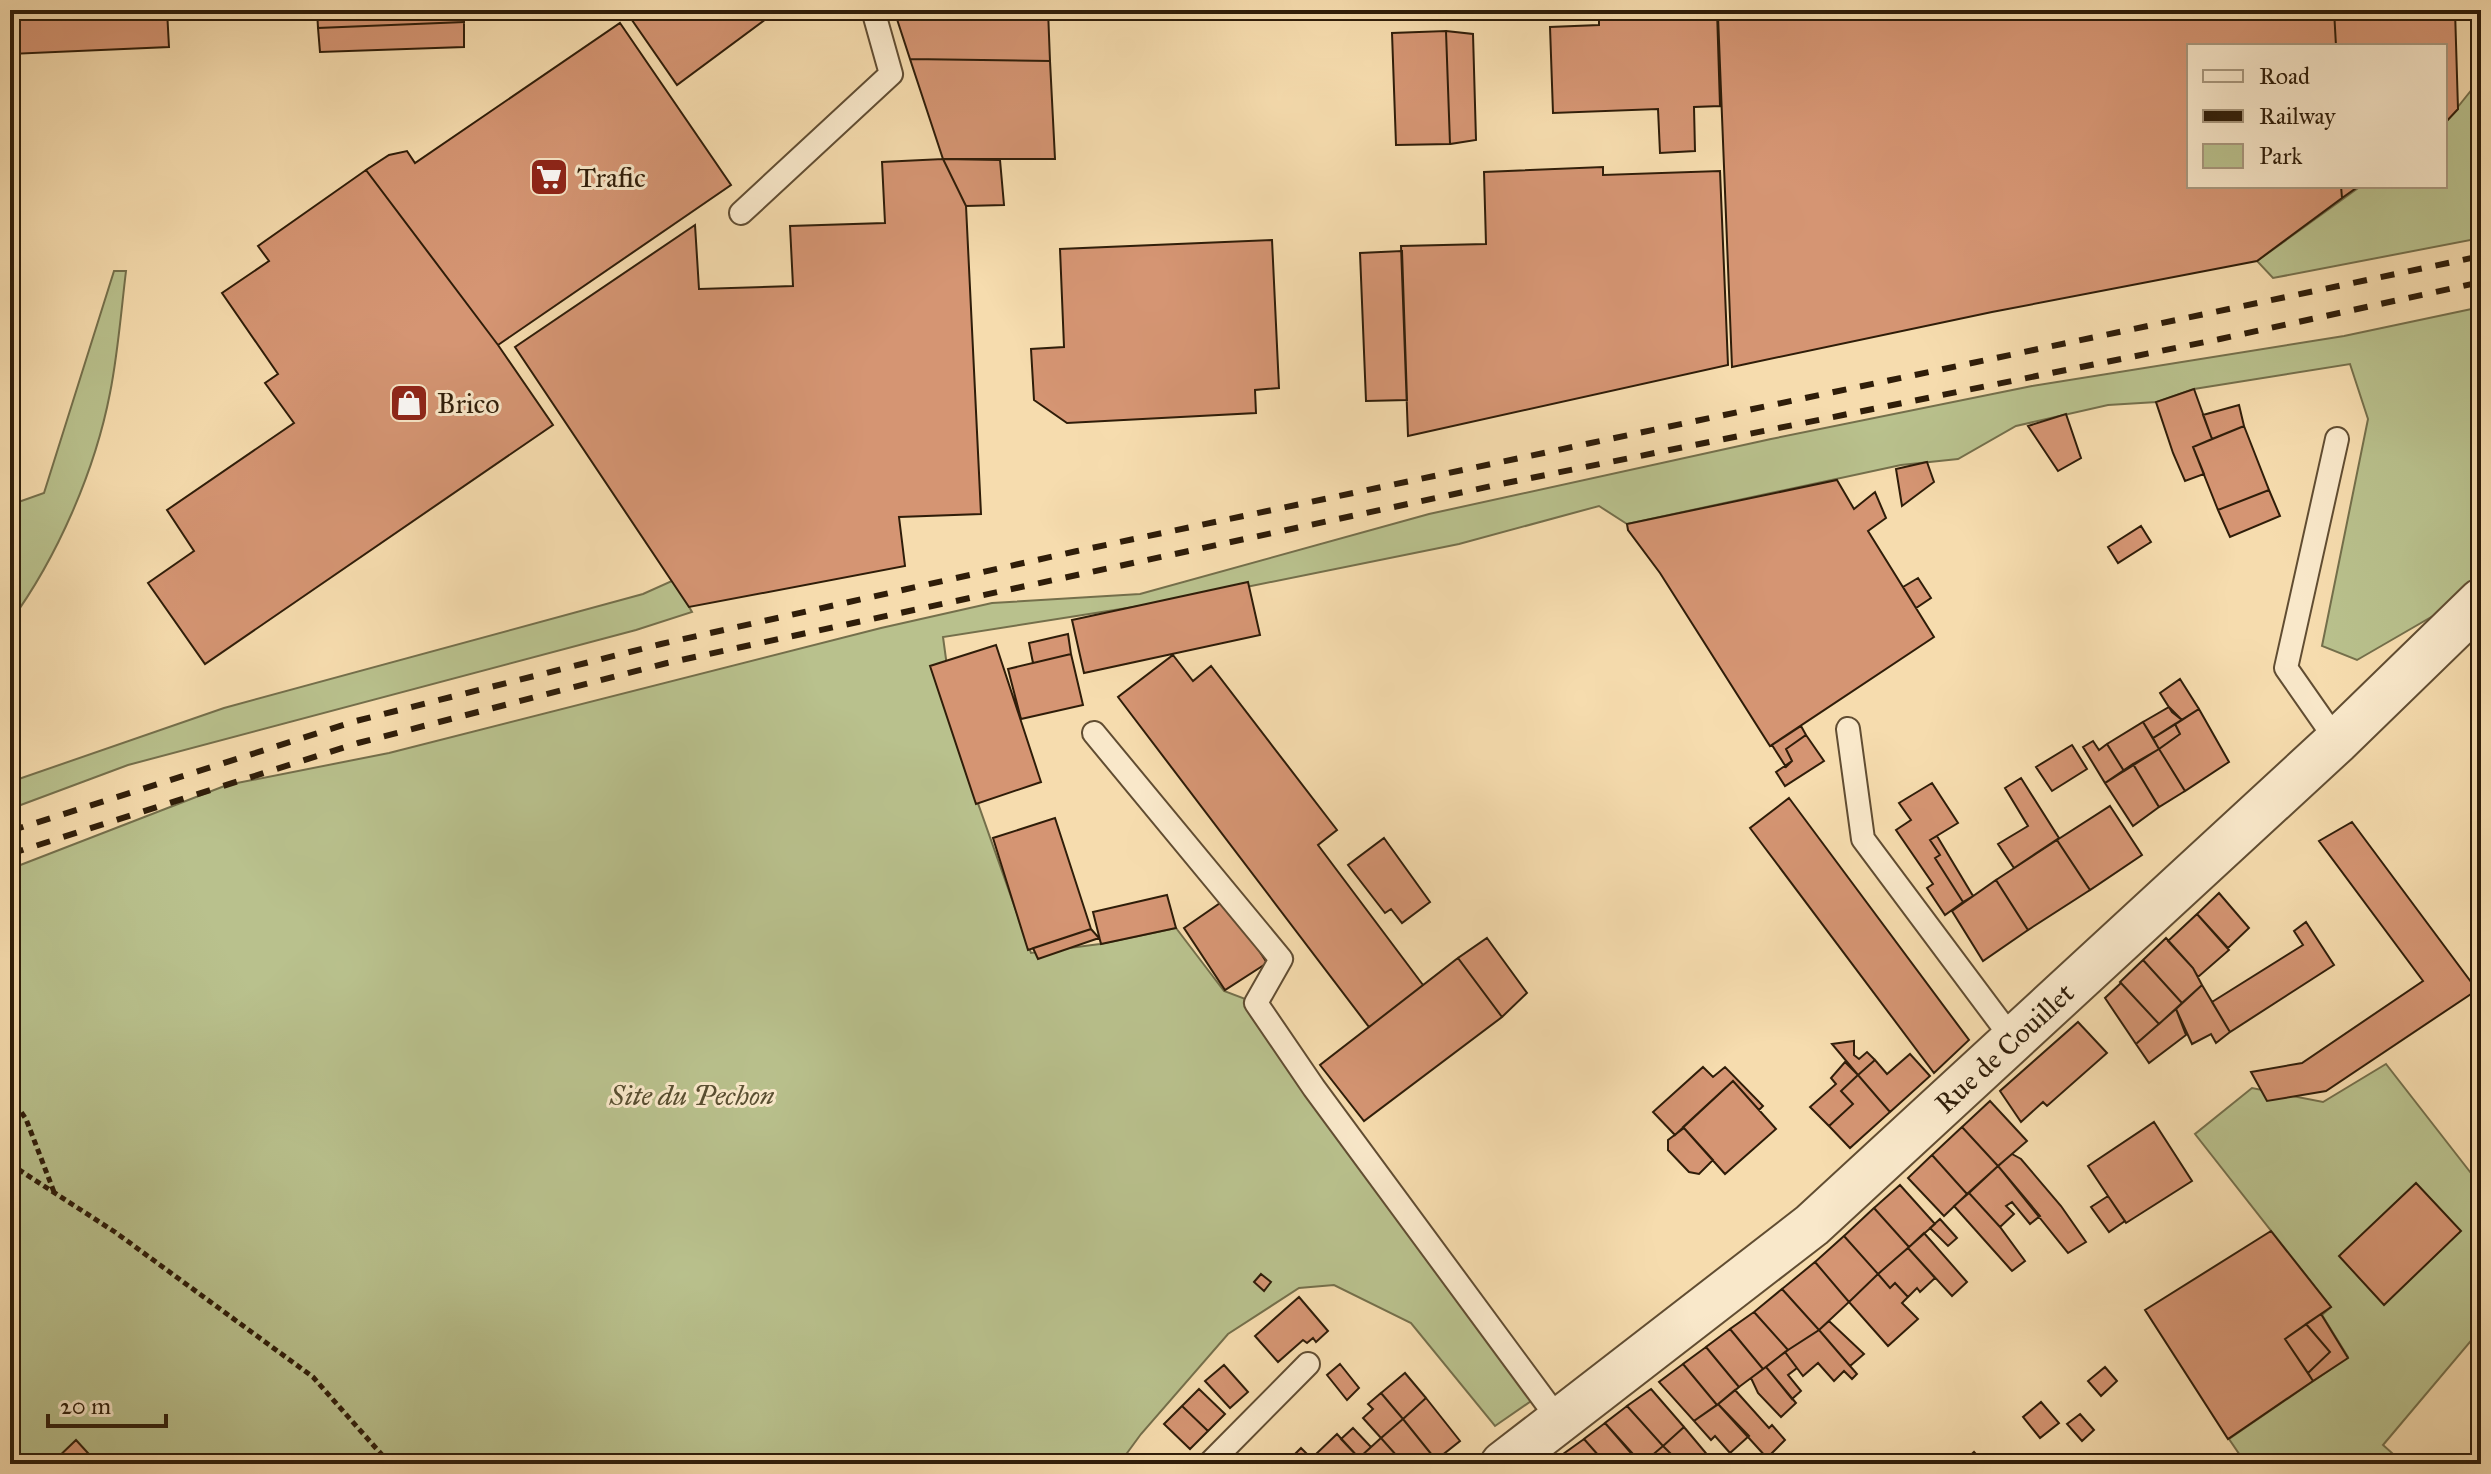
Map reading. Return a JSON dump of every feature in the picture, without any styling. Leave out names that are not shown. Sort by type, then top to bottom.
[{"type":"street","name":"Rue de Couillet","points":[[1503,1464],[1812,1225],[2337,741],[2481,601]]},
{"type":"lane","points":[[741,213],[891,74],[873,10]]},
{"type":"lane","points":[[2337,439],[2286,668],[2337,741]]},
{"type":"lane","points":[[1848,729],[1863,839],[2014,1041]]},
{"type":"lane","points":[[1094,733],[1281,959],[1256,1003],[1314,1088],[1559,1420]]},
{"type":"lane","points":[[1209,1464],[1308,1364]]},
{"type":"path","points":[[10,1096],[26,1119],[54,1193]]},
{"type":"path","points":[[10,1164],[127,1241],[313,1377],[390,1464]]},
{"type":"green space","points":[[2481,78],[2481,238],[2273,278],[2257,261],[2358,188],[2447,188],[2447,120]]},
{"type":"green space","points":[[114,271],[126,271],[113,378],[95,453],[58,542],[10,622],[10,505],[44,493]]},
{"type":"green space","name":"Site du Pechon","points":[[2481,307],[2481,573],[2445,609],[2357,660],[2322,646],[2368,419],[2350,364],[2194,389],[2157,402],[2108,405],[2016,426],[1958,459],[1901,465],[1627,524],[1599,506],[1459,544],[1197,597],[943,637],[958,747],[1031,953],[1100,944],[1176,928],[1224,991],[1256,1003],[1534,1399],[1495,1426],[1411,1323],[1334,1285],[1299,1288],[1228,1334],[1141,1434],[1119,1464],[10,1464],[10,869],[227,785],[389,753],[881,628],[992,603],[1140,594],[1429,514],[1771,439],[2032,386],[2344,336]]},
{"type":"green space","points":[[674,580],[692,612],[636,630],[128,765],[10,809],[10,782],[224,708],[643,594]]},
{"type":"green space","points":[[2386,1064],[2481,1186],[2481,1329],[2383,1445],[2402,1462],[2400,1464],[2246,1464],[2229,1439],[2348,1357],[2322,1315],[2331,1307],[2195,1134],[2252,1088],[2323,1102]]},
{"type":"building","points":[[10,10],[167,10],[169,47],[10,54]]},
{"type":"building","points":[[317,10],[463,10],[464,22],[318,28]]},
{"type":"building","points":[[625,10],[778,10],[677,85]]},
{"type":"building","points":[[894,10],[1048,10],[1050,61],[910,59]]},
{"type":"building","points":[[1599,10],[1717,10],[1720,106],[1694,107],[1695,151],[1660,153],[1658,109],[1553,113],[1550,27],[1599,25]]},
{"type":"building","points":[[1717,10],[1812,10],[1813,13],[1718,16]]},
{"type":"building","points":[[2334,10],[2336,44],[2187,44],[2187,188],[2341,188],[2342,198],[2257,261],[1992,312],[1732,367],[1718,16],[1849,12]]},
{"type":"building","points":[[2334,10],[2455,10],[2458,109],[2447,121],[2447,44],[2336,44]]},
{"type":"building","points":[[464,22],[464,47],[320,52],[318,28]]},
{"type":"building","name":"Trafic","points":[[620,23],[731,185],[498,345],[366,170],[389,155],[407,151],[415,163]]},
{"type":"building","points":[[1446,31],[1450,144],[1396,145],[1392,33]]},
{"type":"building","points":[[1446,31],[1473,34],[1476,140],[1450,144]]},
{"type":"building","points":[[910,59],[1050,61],[1055,159],[943,159]]},
{"type":"building","points":[[943,159],[966,206],[981,514],[899,517],[905,566],[689,607],[515,347],[695,225],[699,289],[793,286],[790,226],[885,223],[882,162]]},
{"type":"building","points":[[943,159],[1000,160],[1004,205],[966,206]]},
{"type":"building","points":[[1603,167],[1603,175],[1720,171],[1728,365],[1408,436],[1401,246],[1486,244],[1484,172]]},
{"type":"building","name":"Brico","points":[[366,170],[498,345],[553,425],[205,664],[148,583],[194,551],[167,510],[294,423],[265,383],[278,374],[222,293],[269,261],[258,246]]},
{"type":"building","points":[[2341,188],[2356,188],[2342,198]]},
{"type":"building","points":[[1272,240],[1279,388],[1255,390],[1256,413],[1067,423],[1034,400],[1031,349],[1064,347],[1060,249]]},
{"type":"building","points":[[1402,251],[1407,400],[1366,401],[1360,253]]},
{"type":"building","points":[[2194,389],[2212,439],[2193,447],[2204,474],[2185,481],[2156,402]]},
{"type":"building","points":[[2239,405],[2244,426],[2212,439],[2203,415]]},
{"type":"building","points":[[2066,414],[2081,458],[2058,471],[2028,426]]},
{"type":"building","points":[[2244,426],[2269,490],[2218,510],[2193,447]]},
{"type":"building","points":[[1927,462],[1934,482],[1902,506],[1896,469]]},
{"type":"building","points":[[1837,480],[1854,509],[1875,492],[1886,518],[1868,531],[1934,637],[1770,746],[1660,573],[1628,530],[1627,524]]},
{"type":"building","points":[[2269,490],[2280,516],[2230,537],[2218,510]]},
{"type":"building","points":[[2141,526],[2151,542],[2118,563],[2108,547]]},
{"type":"building","points":[[1918,578],[1931,598],[1916,608],[1903,587]]},
{"type":"building","points":[[1248,582],[1260,635],[1084,673],[1072,620]]},
{"type":"building","points":[[1068,634],[1071,654],[1033,663],[1029,643]]},
{"type":"building","points":[[996,645],[1041,782],[976,804],[930,666]]},
{"type":"building","points":[[1071,654],[1083,705],[1021,719],[1008,669]]},
{"type":"building","points":[[1173,655],[1193,681],[1211,666],[1337,830],[1318,845],[1423,985],[1369,1027],[1118,697]]},
{"type":"building","points":[[2180,679],[2199,709],[2182,720],[2172,712],[2160,693]]},
{"type":"building","points":[[2169,707],[2182,720],[2153,738],[2143,722]]},
{"type":"building","points":[[2199,709],[2229,762],[2185,791],[2159,749],[2180,734],[2175,724]]},
{"type":"building","points":[[2143,722],[2159,749],[2124,771],[2107,744]]},
{"type":"building","points":[[2175,724],[2180,734],[2159,749],[2153,738]]},
{"type":"building","points":[[1801,726],[1806,735],[1786,749],[1792,761],[1786,767],[1772,745]]},
{"type":"building","points":[[1806,735],[1824,761],[1785,786],[1776,772],[1792,761],[1786,749]]},
{"type":"building","points":[[2093,741],[2099,750],[2107,744],[2124,771],[2105,783],[2083,747]]},
{"type":"building","points":[[2072,745],[2087,769],[2052,791],[2036,767]]},
{"type":"building","points":[[2159,749],[2185,791],[2159,807],[2133,764]]},
{"type":"building","points":[[2133,764],[2159,807],[2133,826],[2105,783]]},
{"type":"building","points":[[2021,778],[2059,838],[2014,868],[1998,844],[2028,826],[2005,788]]},
{"type":"building","points":[[1932,783],[1958,823],[1930,840],[1940,855],[1935,858],[1963,902],[1945,915],[1927,888],[1933,884],[1896,830],[1911,820],[1899,803]]},
{"type":"building","points":[[1789,798],[1969,1040],[1934,1073],[1750,828]]},
{"type":"building","points":[[2110,806],[2142,855],[2090,890],[2057,840]]},
{"type":"building","points":[[1055,818],[1091,929],[1028,950],[993,838]]},
{"type":"building","points":[[2352,822],[2477,990],[2326,1091],[2267,1101],[2251,1072],[2302,1063],[2423,981],[2319,841]]},
{"type":"building","points":[[1937,836],[1973,896],[1963,902],[1935,858],[1940,855],[1930,840]]},
{"type":"building","points":[[1384,838],[1430,902],[1402,923],[1391,909],[1385,913],[1348,865]]},
{"type":"building","points":[[2057,840],[2090,890],[2028,930],[1996,880]]},
{"type":"building","points":[[1996,880],[2028,930],[1983,961],[1952,911]]},
{"type":"building","points":[[2219,893],[2249,928],[2228,948],[2197,914]]},
{"type":"building","points":[[1167,895],[1176,928],[1101,944],[1093,912]]},
{"type":"building","points":[[1226,899],[1267,963],[1225,990],[1184,928]]},
{"type":"building","points":[[2197,914],[2229,950],[2198,977],[2168,941]]},
{"type":"building","points":[[2306,922],[2334,965],[2230,1032],[2212,1002],[2303,945],[2294,931]]},
{"type":"building","points":[[1091,929],[1099,938],[1038,959],[1033,948]]},
{"type":"building","points":[[1487,938],[1527,993],[1502,1017],[1458,958]]},
{"type":"building","points":[[2166,938],[2193,968],[2202,985],[2182,1003],[2143,960]]},
{"type":"building","points":[[1458,958],[1502,1017],[1364,1121],[1320,1065]]},
{"type":"building","points":[[2143,960],[2182,1003],[2159,1024],[2120,982]]},
{"type":"building","points":[[2121,983],[2159,1024],[2136,1044],[2105,998]]},
{"type":"building","points":[[2202,985],[2230,1032],[2216,1043],[2211,1034],[2192,1044],[2176,1009]]},
{"type":"building","points":[[2176,1009],[2186,1035],[2149,1063],[2136,1044]]},
{"type":"building","points":[[2078,1022],[2107,1053],[2047,1106],[2043,1102],[2021,1122],[2000,1091]]},
{"type":"building","points":[[1854,1041],[1854,1055],[1859,1059],[1867,1052],[1875,1060],[1858,1075],[1832,1044]]},
{"type":"building","points":[[1910,1054],[1930,1076],[1890,1112],[1858,1075],[1875,1060],[1887,1074]]},
{"type":"building","points":[[1845,1062],[1858,1075],[1841,1091],[1853,1104],[1829,1126],[1810,1107],[1836,1084],[1831,1078]]},
{"type":"building","points":[[1703,1067],[1713,1077],[1725,1067],[1763,1106],[1759,1110],[1733,1081],[1675,1135],[1653,1112]]},
{"type":"building","points":[[1858,1075],[1890,1112],[1850,1148],[1829,1126],[1853,1104],[1841,1091]]},
{"type":"building","points":[[1733,1081],[1776,1129],[1725,1174],[1683,1127]]},
{"type":"building","points":[[1990,1101],[2027,1141],[1998,1166],[1962,1127]]},
{"type":"building","points":[[2154,1122],[2192,1181],[2126,1223],[2088,1166]]},
{"type":"building","points":[[1962,1127],[1998,1166],[1967,1194],[1932,1155]]},
{"type":"building","points":[[1684,1128],[1713,1160],[1699,1174],[1689,1172],[1668,1150],[1668,1140]]},
{"type":"building","points":[[2012,1154],[2021,1159],[2061,1206],[2086,1242],[2068,1253],[1998,1166]]},
{"type":"building","points":[[1932,1155],[1967,1194],[1944,1216],[1908,1178]]},
{"type":"building","points":[[1998,1166],[2040,1216],[2030,1224],[2012,1202],[2006,1206],[2014,1214],[2000,1227],[1969,1193]]},
{"type":"building","points":[[2416,1183],[2461,1231],[2384,1305],[2339,1256]]},
{"type":"building","points":[[1900,1185],[1935,1224],[1909,1247],[1874,1208]]},
{"type":"building","points":[[1969,1193],[2025,1261],[2012,1271],[1954,1206]]},
{"type":"building","points":[[2108,1196],[2125,1221],[2109,1232],[2091,1207]]},
{"type":"building","points":[[1874,1208],[1909,1247],[1878,1274],[1844,1236]]},
{"type":"building","points":[[1940,1219],[1957,1238],[1948,1246],[1930,1228]]},
{"type":"building","points":[[2271,1231],[2331,1307],[2285,1339],[2313,1381],[2228,1439],[2145,1310]]},
{"type":"building","points":[[1924,1233],[1967,1282],[1952,1296],[1908,1248]]},
{"type":"building","points":[[1844,1236],[1878,1274],[1849,1302],[1815,1262]]},
{"type":"building","points":[[1908,1248],[1935,1278],[1920,1292],[1917,1288],[1908,1297],[1895,1283],[1890,1288],[1878,1274]]},
{"type":"building","points":[[1815,1262],[1849,1302],[1819,1330],[1782,1289]]},
{"type":"building","points":[[1261,1274],[1271,1282],[1264,1291],[1254,1282]]},
{"type":"building","points":[[1878,1274],[1890,1288],[1895,1283],[1908,1297],[1902,1303],[1918,1319],[1888,1346],[1849,1302]]},
{"type":"building","points":[[1782,1289],[1819,1330],[1788,1350],[1754,1312]]},
{"type":"building","points":[[1299,1297],[1328,1331],[1316,1342],[1313,1338],[1307,1343],[1303,1340],[1278,1362],[1255,1336]]},
{"type":"building","points":[[1754,1312],[1788,1350],[1763,1369],[1730,1329]]},
{"type":"building","points":[[2321,1314],[2348,1358],[2313,1381],[2308,1373],[2330,1352],[2306,1324]]},
{"type":"building","points":[[1829,1321],[1864,1354],[1850,1366],[1819,1330]]},
{"type":"building","points":[[2306,1324],[2330,1352],[2308,1373],[2285,1339]]},
{"type":"building","points":[[1730,1329],[1763,1369],[1739,1387],[1706,1347]]},
{"type":"building","points":[[1819,1330],[1857,1374],[1852,1379],[1844,1371],[1834,1381],[1818,1363],[1803,1376],[1785,1352]]},
{"type":"building","points":[[1706,1347],[1739,1387],[1717,1405],[1683,1364]]},
{"type":"building","points":[[1785,1352],[1797,1368],[1788,1375],[1801,1391],[1792,1399],[1766,1367]]},
{"type":"building","points":[[1340,1364],[1359,1388],[1347,1400],[1327,1375]]},
{"type":"building","points":[[1683,1364],[1717,1405],[1694,1421],[1659,1382]]},
{"type":"building","points":[[1224,1365],[1248,1392],[1230,1408],[1205,1381]]},
{"type":"building","points":[[1766,1367],[1796,1403],[1781,1417],[1758,1393],[1751,1378]]},
{"type":"building","points":[[2105,1367],[2117,1381],[2101,1396],[2088,1381]]},
{"type":"building","points":[[1405,1373],[1426,1398],[1403,1419],[1381,1393]]},
{"type":"building","points":[[1199,1389],[1225,1414],[1208,1431],[1182,1406]]},
{"type":"building","points":[[1651,1389],[1684,1427],[1663,1446],[1627,1406]]},
{"type":"building","points":[[1735,1390],[1769,1428],[1772,1425],[1785,1440],[1767,1458],[1718,1404]]},
{"type":"building","points":[[1381,1393],[1403,1419],[1381,1438],[1363,1418],[1373,1409],[1368,1404]]},
{"type":"building","points":[[1426,1398],[1460,1441],[1436,1460],[1403,1419]]},
{"type":"building","points":[[2041,1402],[2059,1423],[2040,1438],[2023,1417]]},
{"type":"building","points":[[1718,1404],[1749,1436],[1730,1453],[1715,1436],[1711,1440],[1694,1421]]},
{"type":"building","points":[[1182,1406],[1208,1431],[1190,1449],[1164,1424]]},
{"type":"building","points":[[1627,1406],[1663,1446],[1642,1464],[1605,1423]]},
{"type":"building","points":[[2080,1414],[2094,1430],[2082,1441],[2067,1424]]},
{"type":"building","points":[[1403,1419],[1436,1460],[1431,1464],[1404,1464],[1381,1438]]},
{"type":"building","points":[[1605,1423],[1637,1460],[1633,1464],[1606,1464],[1584,1439]]},
{"type":"building","points":[[1684,1427],[1715,1464],[1693,1464],[1690,1460],[1681,1464],[1663,1446]]},
{"type":"building","points":[[1353,1428],[1371,1447],[1359,1458],[1341,1439]]},
{"type":"building","points":[[1337,1434],[1359,1458],[1352,1464],[1325,1464],[1316,1454]]},
{"type":"building","points":[[1381,1438],[1404,1464],[1365,1464],[1359,1458]]},
{"type":"building","points":[[1584,1439],[1606,1464],[1565,1464],[1559,1457]]},
{"type":"building","points":[[76,1440],[98,1464],[51,1464]]},
{"type":"building","points":[[1663,1446],[1681,1464],[1642,1464]]},
{"type":"building","points":[[1301,1448],[1311,1458],[1316,1454],[1325,1464],[1285,1464]]},
{"type":"building","points":[[1974,1452],[1985,1464],[1961,1464]]},
{"type":"railway","points":[[10,831],[356,721],[661,644],[1077,551],[2481,256]]},
{"type":"railway","points":[[10,854],[358,743],[667,663],[1501,484],[2220,339],[2481,282]]},
{"type":"place","name":"Trafic","points":[[549,177]]},
{"type":"place","name":"Brico","points":[[409,403]]}]
